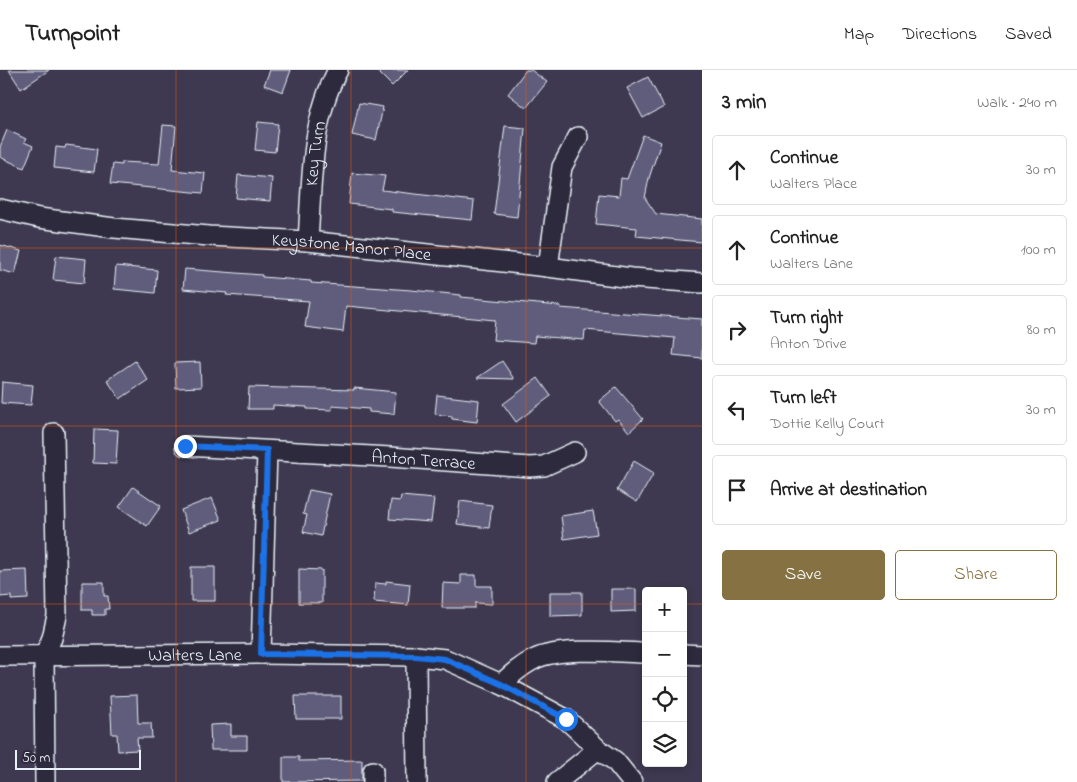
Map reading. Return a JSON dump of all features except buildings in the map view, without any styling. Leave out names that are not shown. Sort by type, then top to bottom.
[{"type":"street","name":"Key Turn","points":[[308,241],[319,120],[330,86],[338,70]]},
{"type":"street","points":[[548,267],[562,167],[578,136]]},
{"type":"street","name":"Keystone Manor Place","points":[[0,209],[39,218],[114,228],[209,236],[308,241],[631,278],[702,283]]},
{"type":"street","points":[[45,782],[44,656],[52,638],[57,616],[54,433]]},
{"type":"street","name":"Anton Terrace","points":[[185,446],[530,467],[544,466],[575,452]]},
{"type":"street","points":[[261,654],[267,450]]},
{"type":"street","points":[[501,684],[516,670],[537,658],[562,652],[642,653]]},
{"type":"street","name":"Walters Lane","points":[[0,656],[261,654],[416,656],[445,659],[501,684],[566,719],[598,749],[615,761],[632,782]]},
{"type":"street","points":[[687,654],[702,655]]},
{"type":"street","points":[[416,656],[417,782]]},
{"type":"street","points":[[557,782],[598,749]]},
{"type":"route","points":[[185,446],[267,450],[261,654],[416,656],[445,659],[501,684],[566,719]]}]
